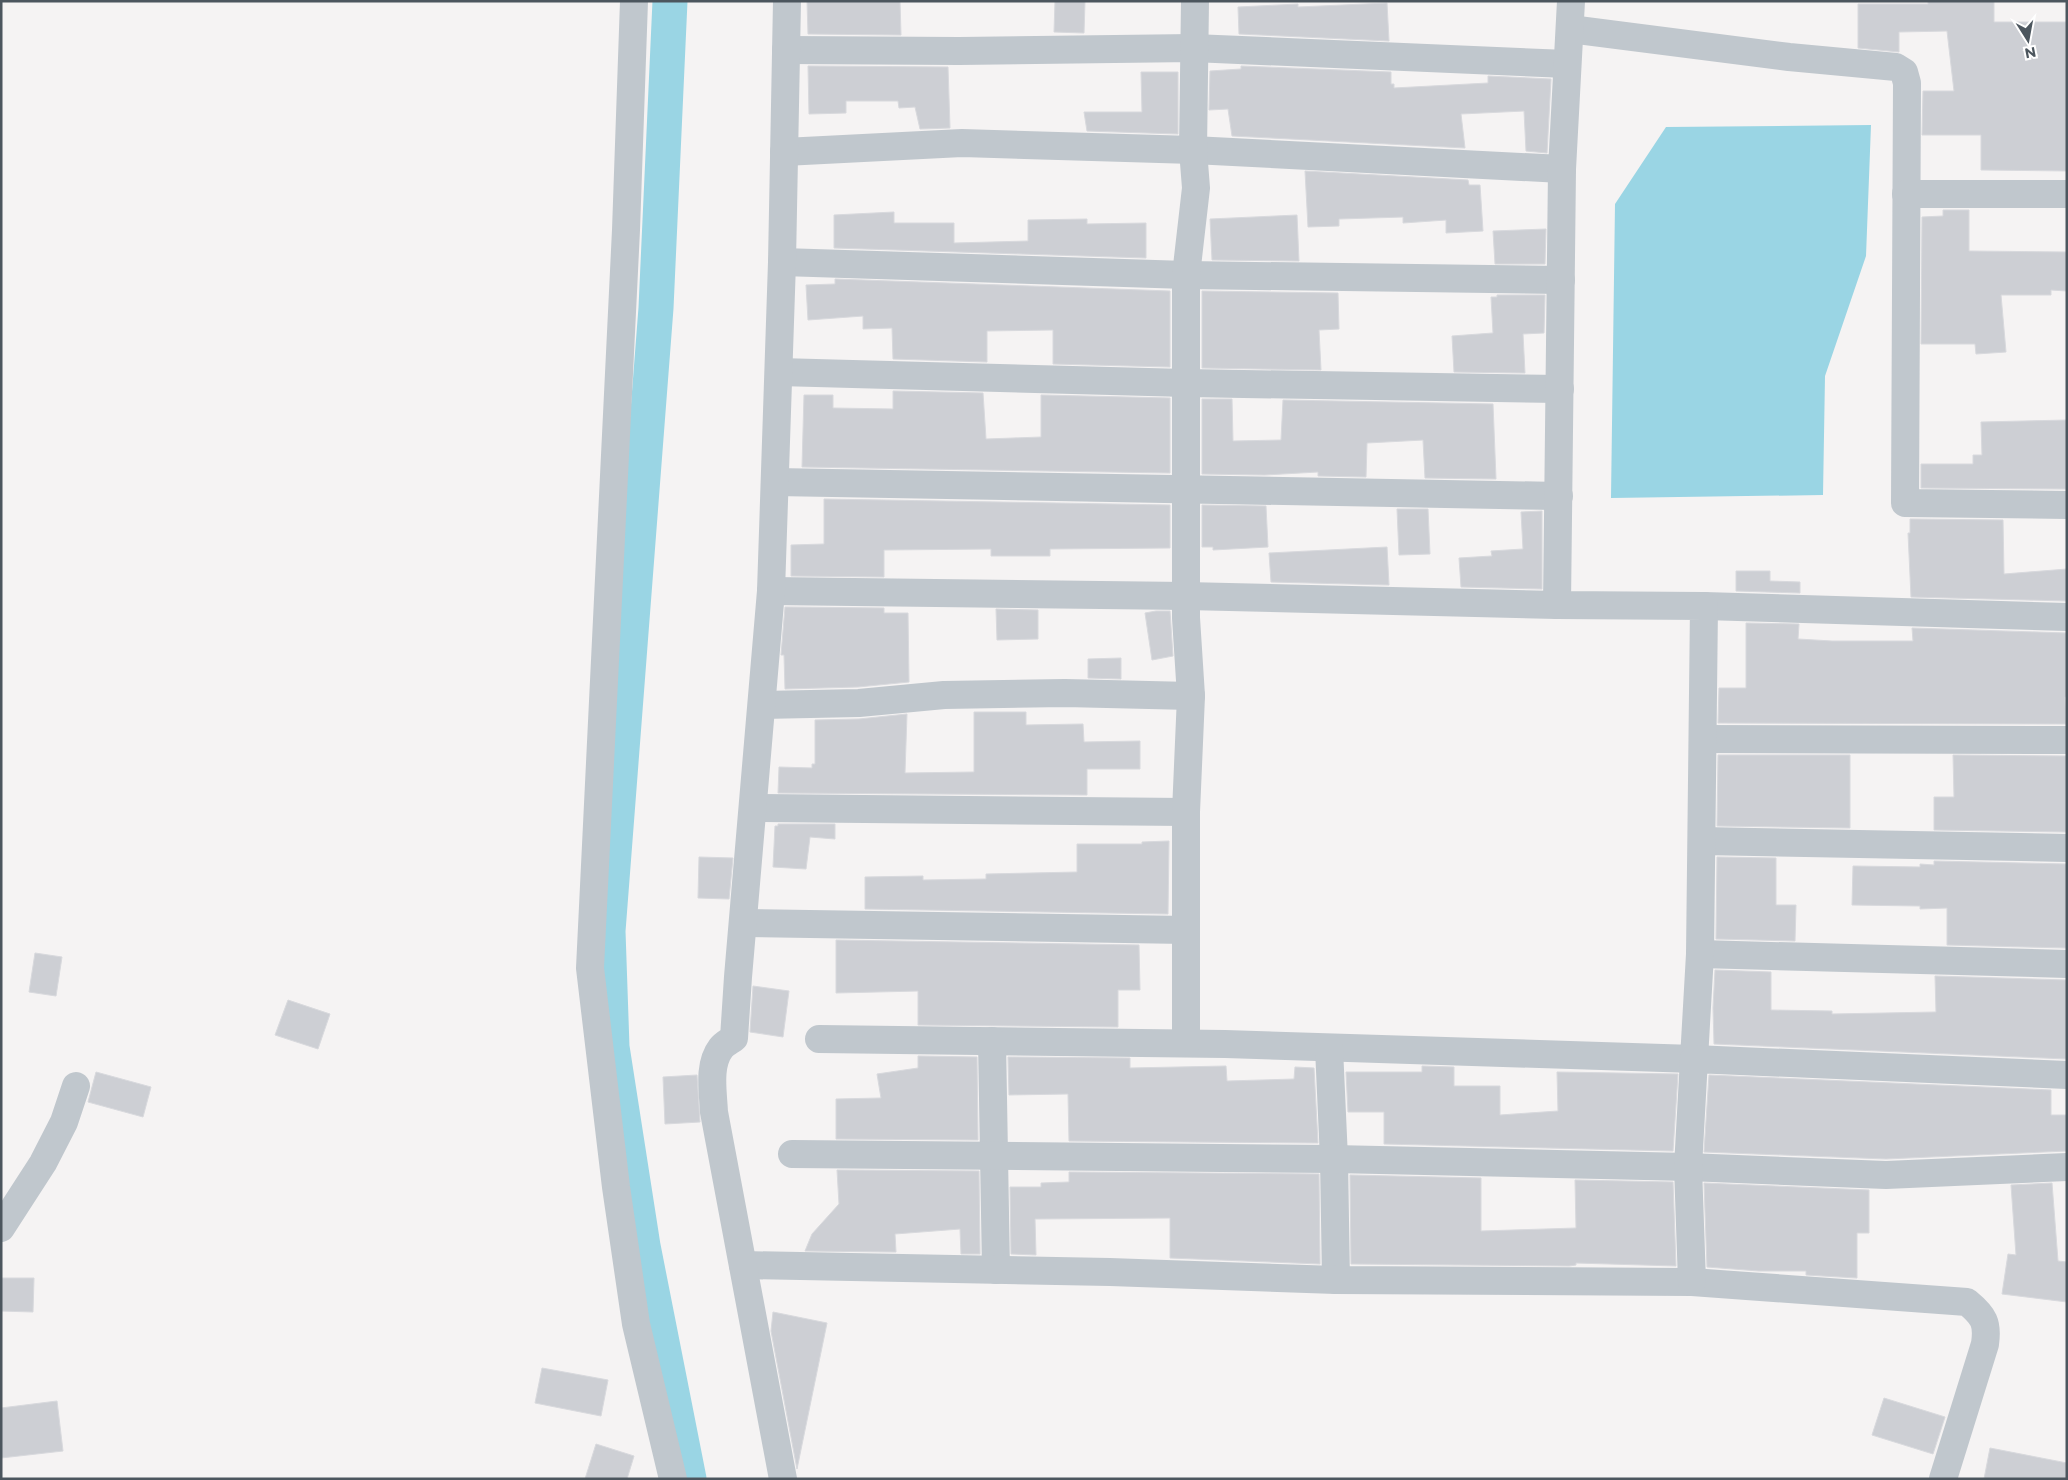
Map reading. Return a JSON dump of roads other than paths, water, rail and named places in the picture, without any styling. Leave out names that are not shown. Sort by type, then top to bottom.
[{"type":"street","points":[[634,1],[625,250],[590,968],[616,1187],[636,1324],[672,1479]]},
{"type":"street","points":[[783,1479],[714,1112],[712,1077],[715,1062],[722,1048],[734,1038],[771,591],[782,262],[787,1]]},
{"type":"street","points":[[1186,1043],[1186,812],[1191,696],[1186,596],[1186,275],[1196,188],[1193,150],[1195,1]]},
{"type":"street","points":[[1557,605],[1562,169],[1571,1]]},
{"type":"street","points":[[1570,29],[1789,57],[1896,67],[1904,72],[1908,83],[1906,502],[2067,505]]},
{"type":"street","points":[[786,50],[960,51],[1193,48],[1567,64]]},
{"type":"street","points":[[784,152],[962,143],[1193,150],[1562,169]]},
{"type":"street","points":[[1906,194],[2067,194]]},
{"type":"street","points":[[782,262],[1186,275],[1561,280]]},
{"type":"street","points":[[779,372],[1186,384],[1560,389]]},
{"type":"street","points":[[775,482],[1559,496]]},
{"type":"street","points":[[771,591],[1186,596],[1557,605],[1704,606],[2067,618]]},
{"type":"street","points":[[1692,1282],[1688,1166],[1700,954],[1704,606]]},
{"type":"street","points":[[762,705],[859,703],[944,695],[1065,693],[1191,696]]},
{"type":"street","points":[[1703,739],[2067,740]]},
{"type":"street","points":[[752,808],[1186,812]]},
{"type":"street","points":[[1702,841],[2067,848]]},
{"type":"street","points":[[743,923],[1186,930]]},
{"type":"street","points":[[1700,954],[2067,964]]},
{"type":"street","points":[[819,1039],[1186,1043],[1694,1059],[2067,1075]]},
{"type":"street","points":[[992,1041],[996,1270]]},
{"type":"street","points":[[1329,1048],[1334,1159],[1336,1280]]},
{"type":"street","points":[[1,1228],[43,1163],[64,1122],[76,1086]]},
{"type":"street","points":[[792,1154],[1334,1159],[1688,1166],[1886,1175],[2067,1167]]},
{"type":"street","points":[[743,1265],[1336,1280],[1692,1282],[1967,1302],[1980,1313],[1987,1329],[1986,1344],[1943,1479]]},
{"type":"water","points":[[1871,125],[1866,256],[1825,376],[1823,495],[1611,498],[1615,204],[1666,127]]},
{"type":"waterway","points":[[670,1],[656,308],[608,931],[612,1047],[643,1246],[689,1479]]}]
